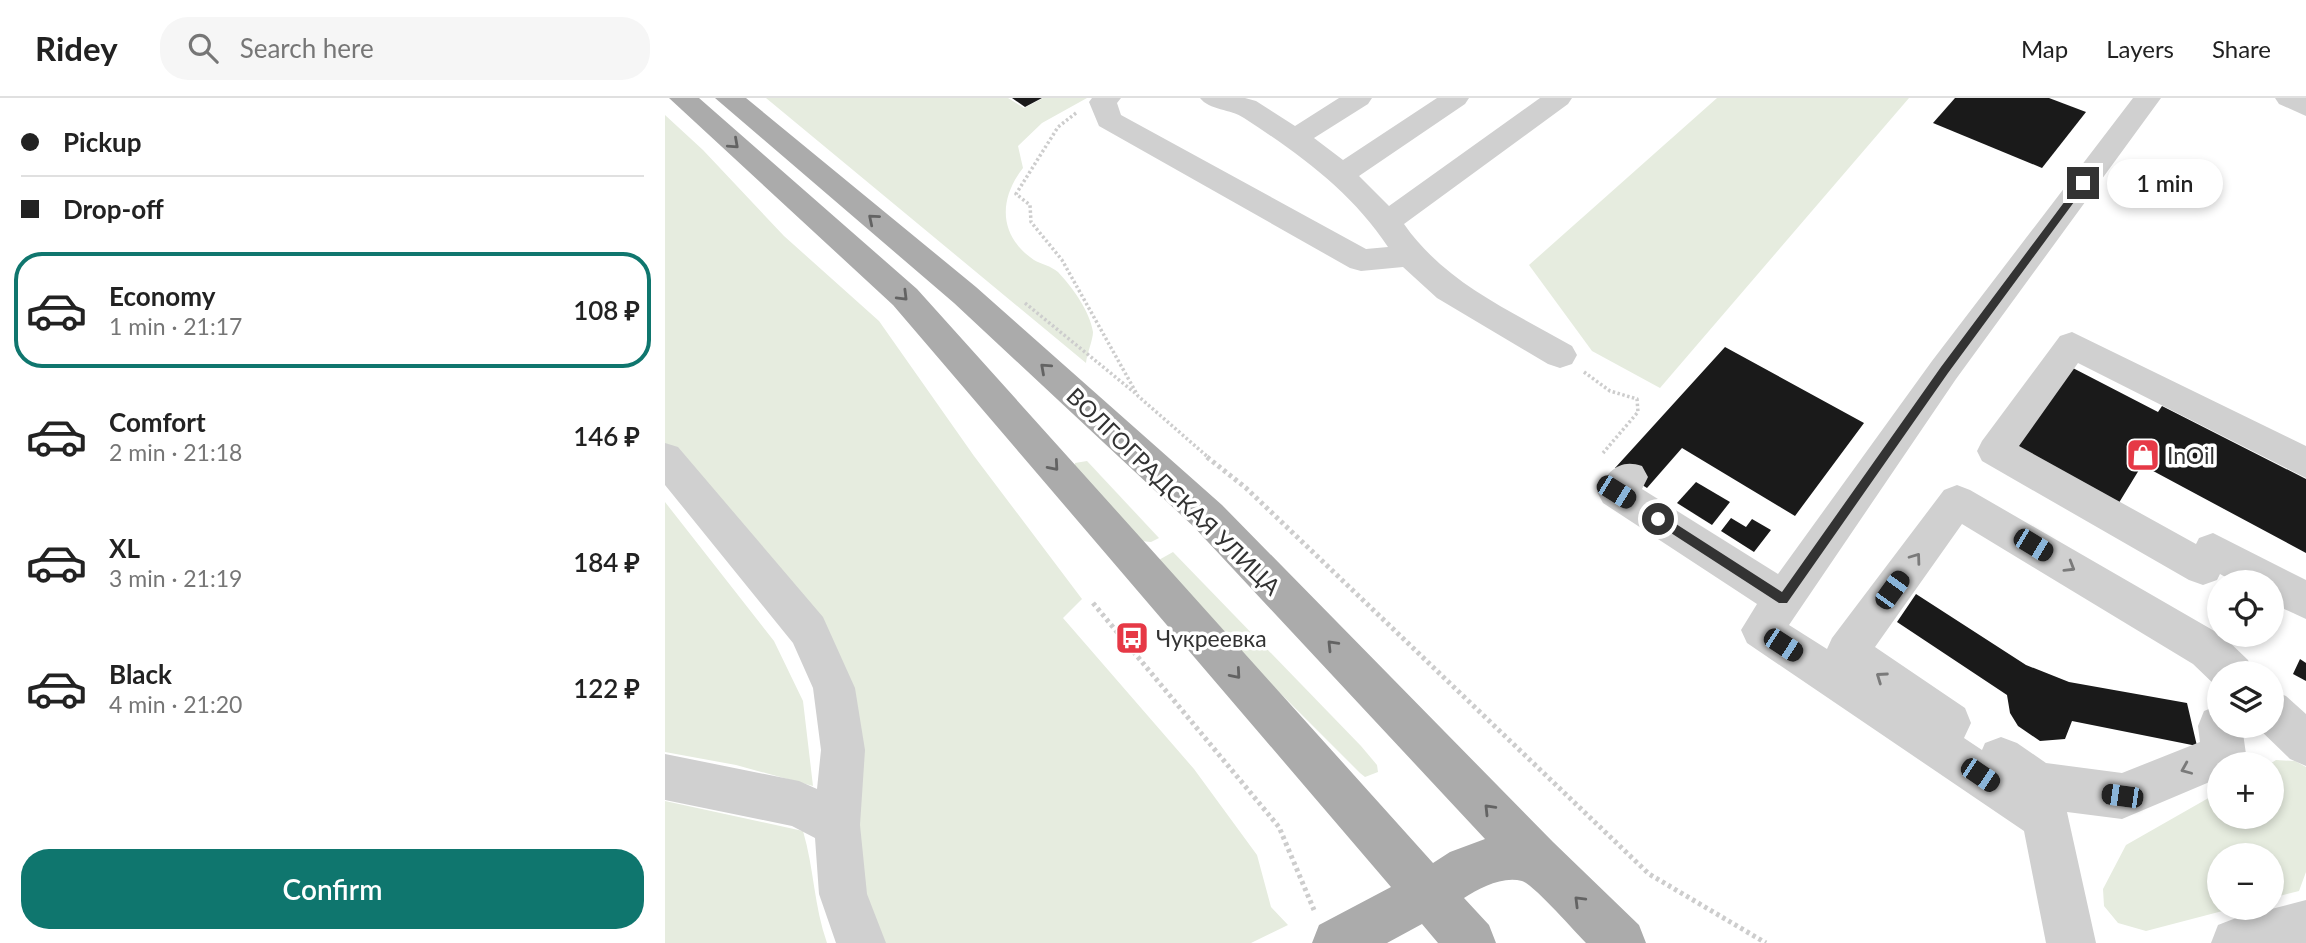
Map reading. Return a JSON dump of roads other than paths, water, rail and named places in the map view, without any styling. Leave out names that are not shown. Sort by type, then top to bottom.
[{"type":"main road","points":[[684,98],[905,298],[1142,566],[1426,895],[1471,943]]},
{"type":"main road","name":"ВОЛГОГРАДСКАЯ УЛИЦА","points":[[729,98],[965,295],[1209,516],[1536,859],[1621,943]]},
{"type":"main road","points":[[1327,930],[1426,895],[1467,869],[1487,861],[1509,856],[1536,859]]},
{"type":"street","points":[[1107,98],[1103,102],[1109,120],[1360,260],[1410,256]]},
{"type":"street","points":[[1214,98],[1254,103],[1341,175],[1387,222],[1410,256],[1448,290],[1560,355]]},
{"type":"street","points":[[1295,138],[1358,98]]},
{"type":"street","points":[[1341,175],[1455,98]]},
{"type":"street","points":[[1387,222],[1558,98]]},
{"type":"street","points":[[2147,98],[1944,370],[1762,630],[2042,802],[2122,796],[2224,754],[2221,738]]},
{"type":"street","points":[[2289,98],[2306,108]]},
{"type":"street","points":[[2306,463],[2072,345],[1995,451],[2203,568],[2213,550],[2306,601]]},
{"type":"street","points":[[665,458],[809,630],[834,688],[843,750],[837,825],[843,894],[861,943]]},
{"type":"street","points":[[1627,480],[1616,492],[1783,599]]},
{"type":"street","points":[[2071,943],[2042,802],[1847,652],[1957,500],[2219,661]]},
{"type":"street","points":[[2284,723],[2306,744]]},
{"type":"street","points":[[665,777],[799,804],[837,825]]},
{"type":"street","points":[[2236,943],[2306,925]]},
{"type":"place","name":"InOil","points":[[2143,455]]},
{"type":"place","name":"Чукреевка","points":[[1132,638]]}]
